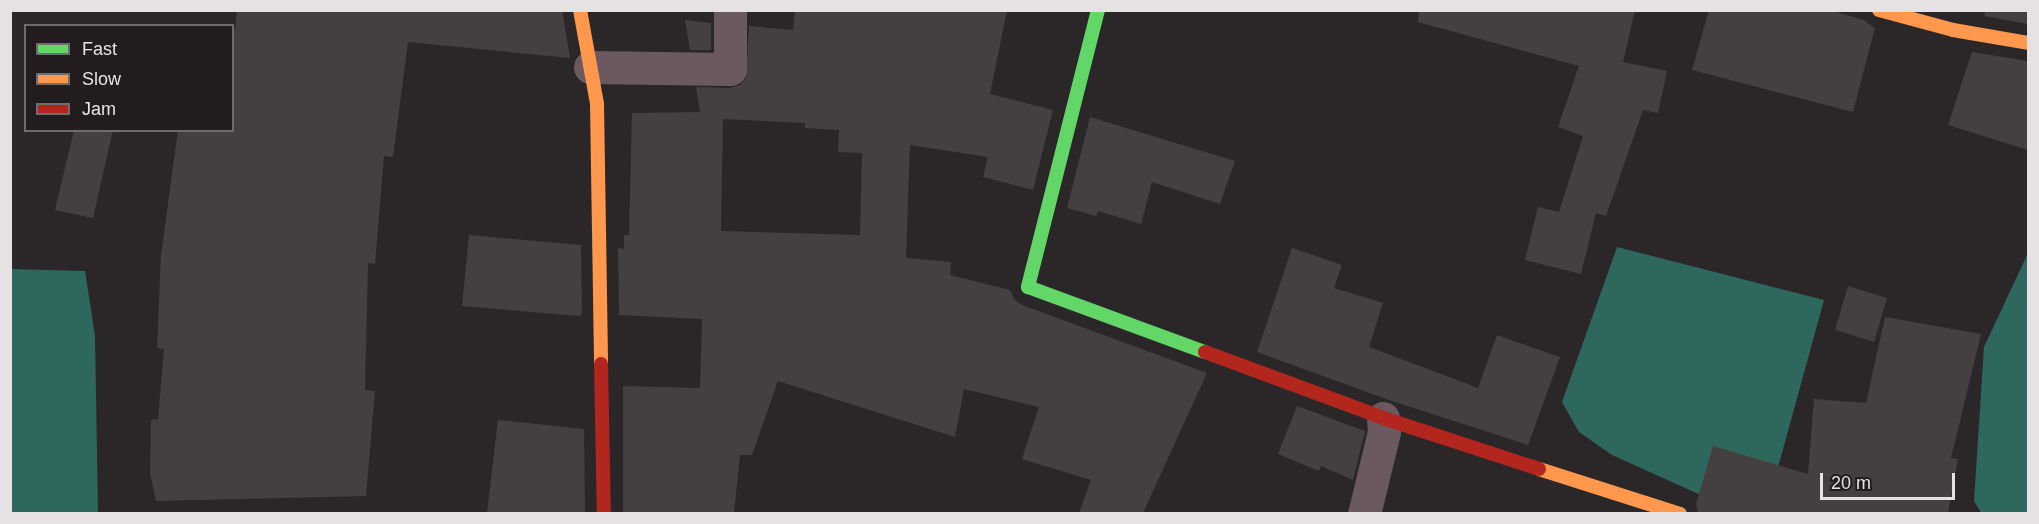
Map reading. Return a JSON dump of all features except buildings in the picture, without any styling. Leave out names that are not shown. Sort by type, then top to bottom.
[{"type":"street","points":[[580,10],[597,104],[604,513]]},
{"type":"street","points":[[590,67],[730,69],[730,10]]},
{"type":"street","points":[[1098,10],[1028,287],[1383,418],[1680,513]]},
{"type":"street","points":[[1879,10],[1953,30],[2028,43]]},
{"type":"street","points":[[1364,513],[1384,432],[1383,418]]},
{"type":"shaded area","points":[[1617,247],[1824,300],[1769,500],[1714,501],[1612,455],[1579,432],[1562,402]]},
{"type":"shaded area","points":[[2028,253],[2028,513],[1981,513],[1974,501],[1984,347]]},
{"type":"shaded area","points":[[11,269],[85,271],[95,336],[98,513],[11,513]]},
{"type":"traffic: fast","points":[[1098,10],[1028,287],[1205,352]]},
{"type":"traffic: slow","points":[[580,10],[597,104],[601,364]]},
{"type":"traffic: slow","points":[[1879,10],[1953,30],[2028,43]]},
{"type":"traffic: slow","points":[[1539,469],[1680,514]]},
{"type":"traffic: jam","points":[[1205,352],[1383,418],[1539,469]]},
{"type":"traffic: jam","points":[[601,364],[604,514]]}]
